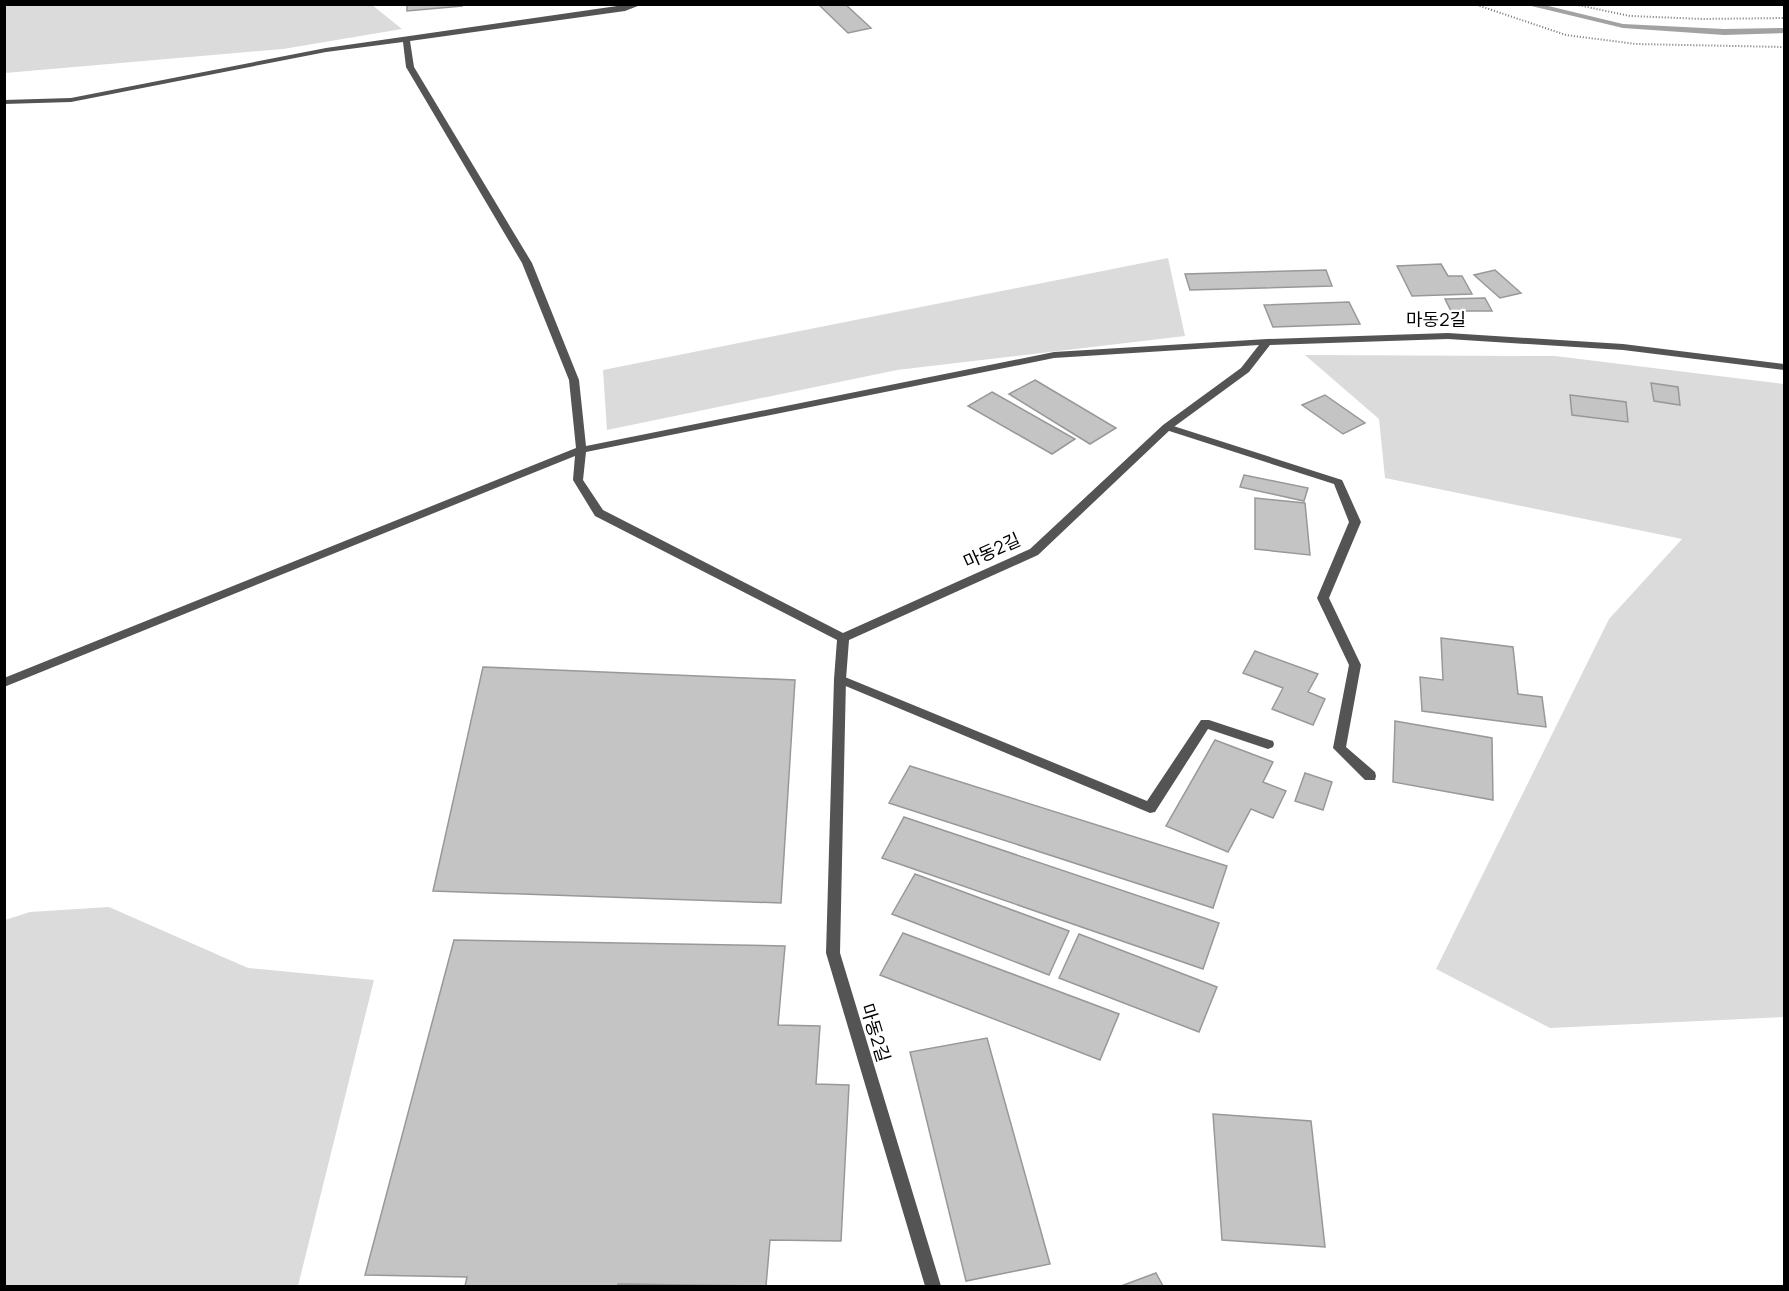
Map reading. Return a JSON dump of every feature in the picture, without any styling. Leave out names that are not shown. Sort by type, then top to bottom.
[{"type":"street","points":[[4,102],[71,100],[326,50],[625,9],[640,4]]},
{"type":"street","points":[[406,39],[410,67],[527,264],[574,380],[581,450],[578,480],[599,513],[843,638]]},
{"type":"street","name":"마동2길","points":[[933,1287],[832,953],[843,638],[1034,552],[1167,427],[1245,370],[1267,342],[1448,336],[1623,347],[1785,367]]},
{"type":"street","points":[[4,683],[581,450],[1054,355],[1267,342]]},
{"type":"street","points":[[1167,427],[1338,482],[1355,522],[1323,598],[1355,665],[1339,748],[1370,776]]},
{"type":"street","points":[[840,679],[1150,808],[1205,723],[1268,744]]},
{"type":"path","points":[[1474,4],[1566,35],[1636,44],[1785,46]]},
{"type":"path","points":[[1573,4],[1630,16],[1702,19],[1785,18]]},
{"type":"shaded area","points":[[5,4],[372,5],[402,29],[283,49],[5,73]]},
{"type":"shaded area","points":[[1168,258],[1185,336],[897,370],[607,430],[603,370]]},
{"type":"shaded area","points":[[1305,355],[1555,356],[1784,384],[1784,1017],[1550,1028],[1436,969],[1609,619],[1682,539],[1385,478],[1379,419]]},
{"type":"shaded area","points":[[109,907],[248,968],[374,980],[298,1286],[5,1286],[5,920],[30,912]]},
{"type":"building","points":[[407,4],[462,4],[462,6],[407,11]]},
{"type":"building","points":[[845,4],[871,28],[848,33],[819,5]]},
{"type":"building","points":[[1441,264],[1448,276],[1462,276],[1472,294],[1412,296],[1397,266]]},
{"type":"building","points":[[1326,270],[1332,286],[1190,290],[1185,274]]},
{"type":"building","points":[[1495,270],[1521,293],[1500,298],[1474,275]]},
{"type":"building","points":[[1485,298],[1492,311],[1451,311],[1445,299]]},
{"type":"building","points":[[1349,302],[1360,324],[1273,327],[1264,305]]},
{"type":"building","points":[[1035,380],[1116,428],[1090,444],[1009,394]]},
{"type":"building","points":[[1651,383],[1678,387],[1680,405],[1654,401]]},
{"type":"building","points":[[992,392],[1075,439],[1052,454],[968,406]]},
{"type":"building","points":[[1325,395],[1365,423],[1343,434],[1302,405]]},
{"type":"building","points":[[1570,395],[1626,402],[1628,422],[1572,415]]},
{"type":"building","points":[[1244,475],[1308,488],[1304,501],[1240,487]]},
{"type":"building","points":[[1255,498],[1305,503],[1310,555],[1255,549]]},
{"type":"building","points":[[1441,638],[1513,647],[1518,694],[1542,697],[1546,727],[1422,711],[1420,677],[1443,680]]},
{"type":"building","points":[[1255,651],[1318,674],[1308,692],[1325,699],[1313,725],[1272,709],[1283,688],[1243,673]]},
{"type":"building","points":[[483,667],[795,680],[781,903],[433,891]]},
{"type":"building","points":[[1395,721],[1492,738],[1493,800],[1393,782]]},
{"type":"building","points":[[1215,740],[1273,762],[1263,782],[1286,791],[1273,818],[1251,809],[1228,852],[1166,826]]},
{"type":"building","points":[[910,766],[1227,866],[1213,908],[889,803]]},
{"type":"building","points":[[1305,773],[1332,782],[1323,810],[1295,801]]},
{"type":"building","points":[[904,817],[1219,923],[1203,969],[882,858]]},
{"type":"building","points":[[915,874],[1069,931],[1049,975],[892,914]]},
{"type":"building","points":[[903,933],[1119,1014],[1100,1060],[880,975]]},
{"type":"building","points":[[1079,934],[1217,987],[1199,1032],[1059,978]]},
{"type":"building","points":[[454,940],[785,946],[778,1025],[820,1026],[816,1084],[849,1085],[841,1241],[770,1240],[766,1286],[618,1284],[618,1286],[465,1286],[467,1277],[365,1275]]},
{"type":"building","points":[[987,1038],[1050,1264],[966,1281],[910,1052]]},
{"type":"building","points":[[1213,1114],[1311,1121],[1325,1247],[1222,1240]]},
{"type":"building","points":[[1156,1273],[1163,1286],[1121,1286]]},
{"type":"waterway","points":[[1527,4],[1623,26],[1724,32],[1784,31]]}]
